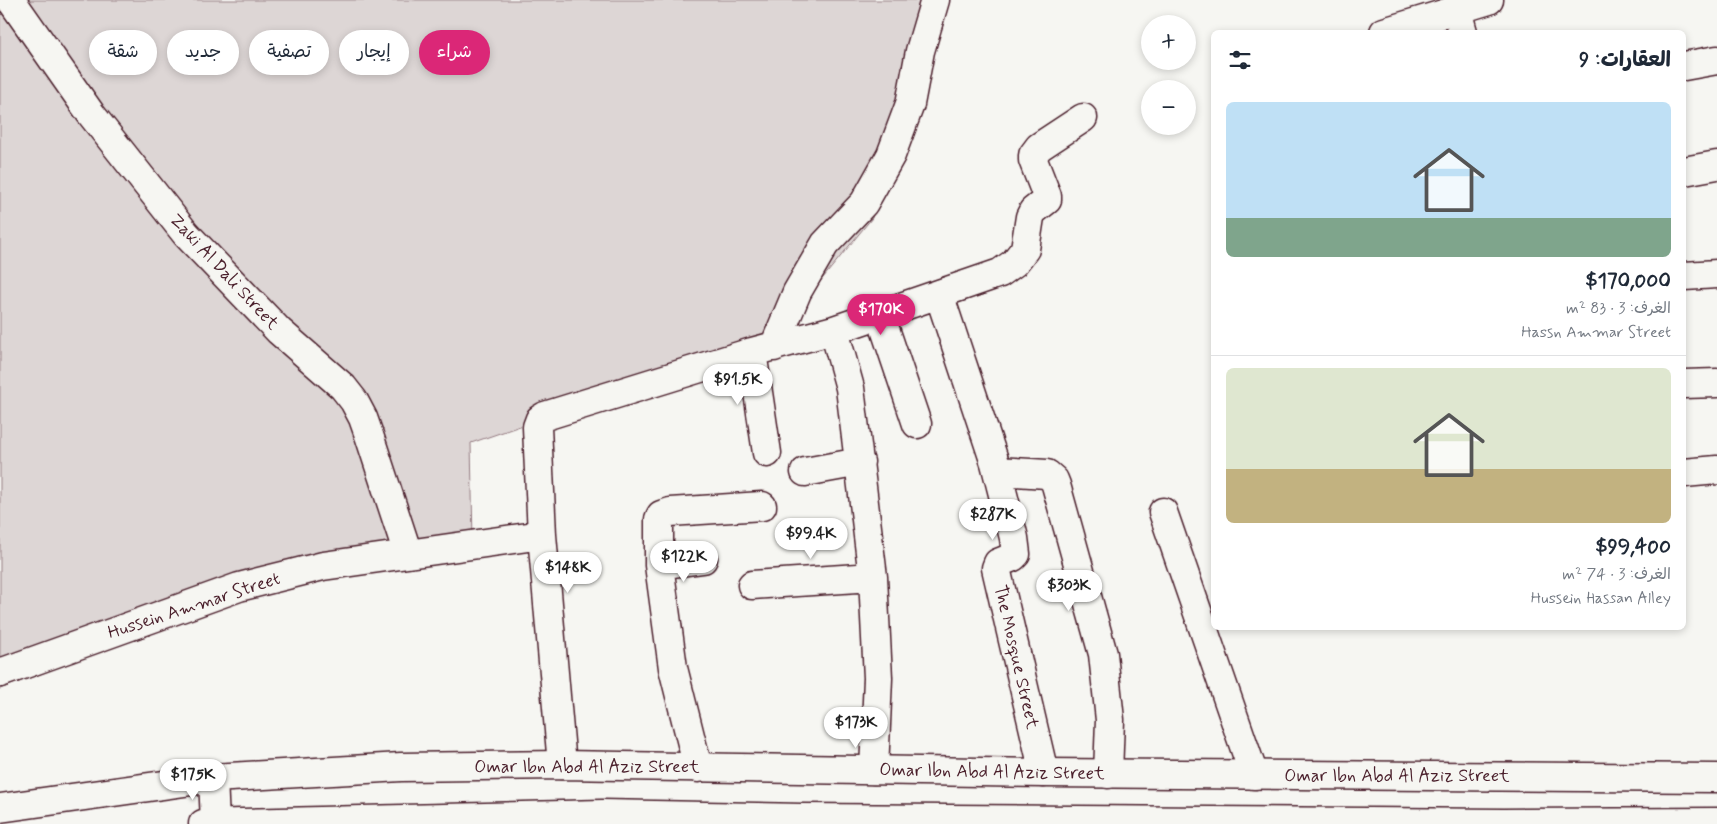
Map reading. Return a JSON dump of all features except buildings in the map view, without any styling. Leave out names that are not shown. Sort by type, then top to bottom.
[{"type":"street","name":"Zaki Al Dali Street","points":[[11,0],[96,121],[186,234],[247,300],[279,331],[343,386],[363,418],[408,554]]},
{"type":"street","points":[[767,453],[763,350],[825,244],[864,203],[891,156],[910,104],[920,51],[935,0]]},
{"type":"street","points":[[1398,30],[1460,21],[1490,0]]},
{"type":"street","points":[[1686,66],[1717,60]]},
{"type":"street","points":[[562,765],[542,535],[537,426],[540,419],[544,416],[834,330],[1000,273],[1014,263],[1025,250],[1030,217],[1033,211],[1047,200],[1033,155],[1039,147],[1083,118]]},
{"type":"street","points":[[1686,171],[1717,165]]},
{"type":"street","points":[[1686,276],[1717,274]]},
{"type":"street","name":"The Mosque Street","points":[[939,294],[997,471],[1017,552],[1014,557],[998,563],[996,568],[1044,773]]},
{"type":"street","points":[[880,314],[917,424]]},
{"type":"street","points":[[834,330],[850,388],[873,577],[878,678],[874,770]]},
{"type":"street","points":[[1686,384],[1717,383]]},
{"type":"street","points":[[804,472],[860,462]]},
{"type":"street","points":[[1686,473],[1717,470]]},
{"type":"street","points":[[997,471],[1046,474],[1056,484],[1103,654],[1110,720],[1108,774]]},
{"type":"street","points":[[698,768],[673,668],[659,564],[659,519],[661,515],[670,512],[762,506]]},
{"type":"street","points":[[1163,512],[1254,775]]},
{"type":"street","name":"Hussein Ammar Street","points":[[0,672],[239,587],[322,566],[542,535]]},
{"type":"street","points":[[659,564],[703,559]]},
{"type":"street","points":[[752,585],[873,577]]},
{"type":"street","name":"Omar Ibn Abd Al Aziz Street","points":[[0,808],[213,778],[401,767],[562,765],[1108,774],[1717,778]]},
{"type":"street","points":[[213,778],[209,823],[602,814],[802,821],[1717,822]]},
{"type":"shaded area","points":[[0,0],[943,0],[872,218],[774,338],[471,443],[473,541],[287,582],[0,689]]}]
